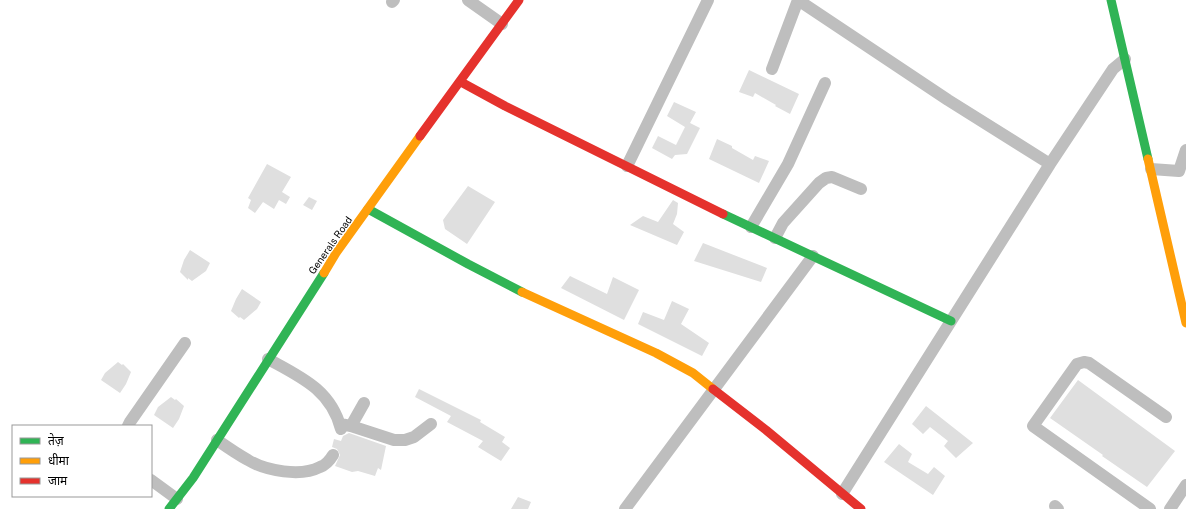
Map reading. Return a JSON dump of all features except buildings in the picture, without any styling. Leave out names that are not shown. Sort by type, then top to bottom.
[{"type":"street","points":[[468,0],[502,24]]},
{"type":"street","name":"Generals Road","points":[[169,509],[193,478],[336,253],[520,0]]},
{"type":"street","points":[[627,166],[708,0]]},
{"type":"street","points":[[772,69],[798,0],[948,100],[1050,164]]},
{"type":"street","points":[[1111,0],[1186,323]]},
{"type":"street","points":[[842,494],[1050,164],[1113,69],[1125,59]]},
{"type":"street","points":[[461,82],[505,106],[713,210],[951,321]]},
{"type":"street","points":[[751,227],[788,164],[824,83]]},
{"type":"street","points":[[1151,169],[1179,170],[1186,150]]},
{"type":"street","points":[[775,238],[783,223],[819,183],[826,178],[832,177],[861,189]]},
{"type":"street","points":[[368,209],[468,264],[529,295],[656,353],[693,374],[766,430],[861,509]]},
{"type":"street","points":[[625,509],[813,256]]},
{"type":"street","points":[[128,425],[185,343]]},
{"type":"street","points":[[268,359],[304,379],[318,390],[330,403],[344,427],[394,440],[405,440],[414,437],[431,424]]},
{"type":"street","points":[[1150,509],[1033,426],[1077,364],[1084,362],[1166,417]]},
{"type":"street","points":[[344,427],[364,403]]},
{"type":"street","points":[[217,440],[249,461],[268,469],[283,471],[301,472],[320,468],[334,455]]},
{"type":"street","points":[[152,481],[177,499]]},
{"type":"street","points":[[1170,509],[1186,485]]},
{"type":"traffic: fast","points":[[1111,0],[1148,159]]},
{"type":"traffic: fast","points":[[368,209],[522,292]]},
{"type":"traffic: fast","points":[[723,214],[951,321]]},
{"type":"traffic: fast","points":[[169,509],[193,478],[324,273]]},
{"type":"traffic: slow","points":[[324,273],[336,253],[420,136]]},
{"type":"traffic: slow","points":[[1148,159],[1186,323]]},
{"type":"traffic: slow","points":[[522,292],[656,353],[693,373],[713,389]]},
{"type":"traffic: jam","points":[[420,136],[519,0]]},
{"type":"traffic: jam","points":[[461,82],[505,106],[723,214]]},
{"type":"traffic: jam","points":[[713,389],[766,430],[861,509]]}]
